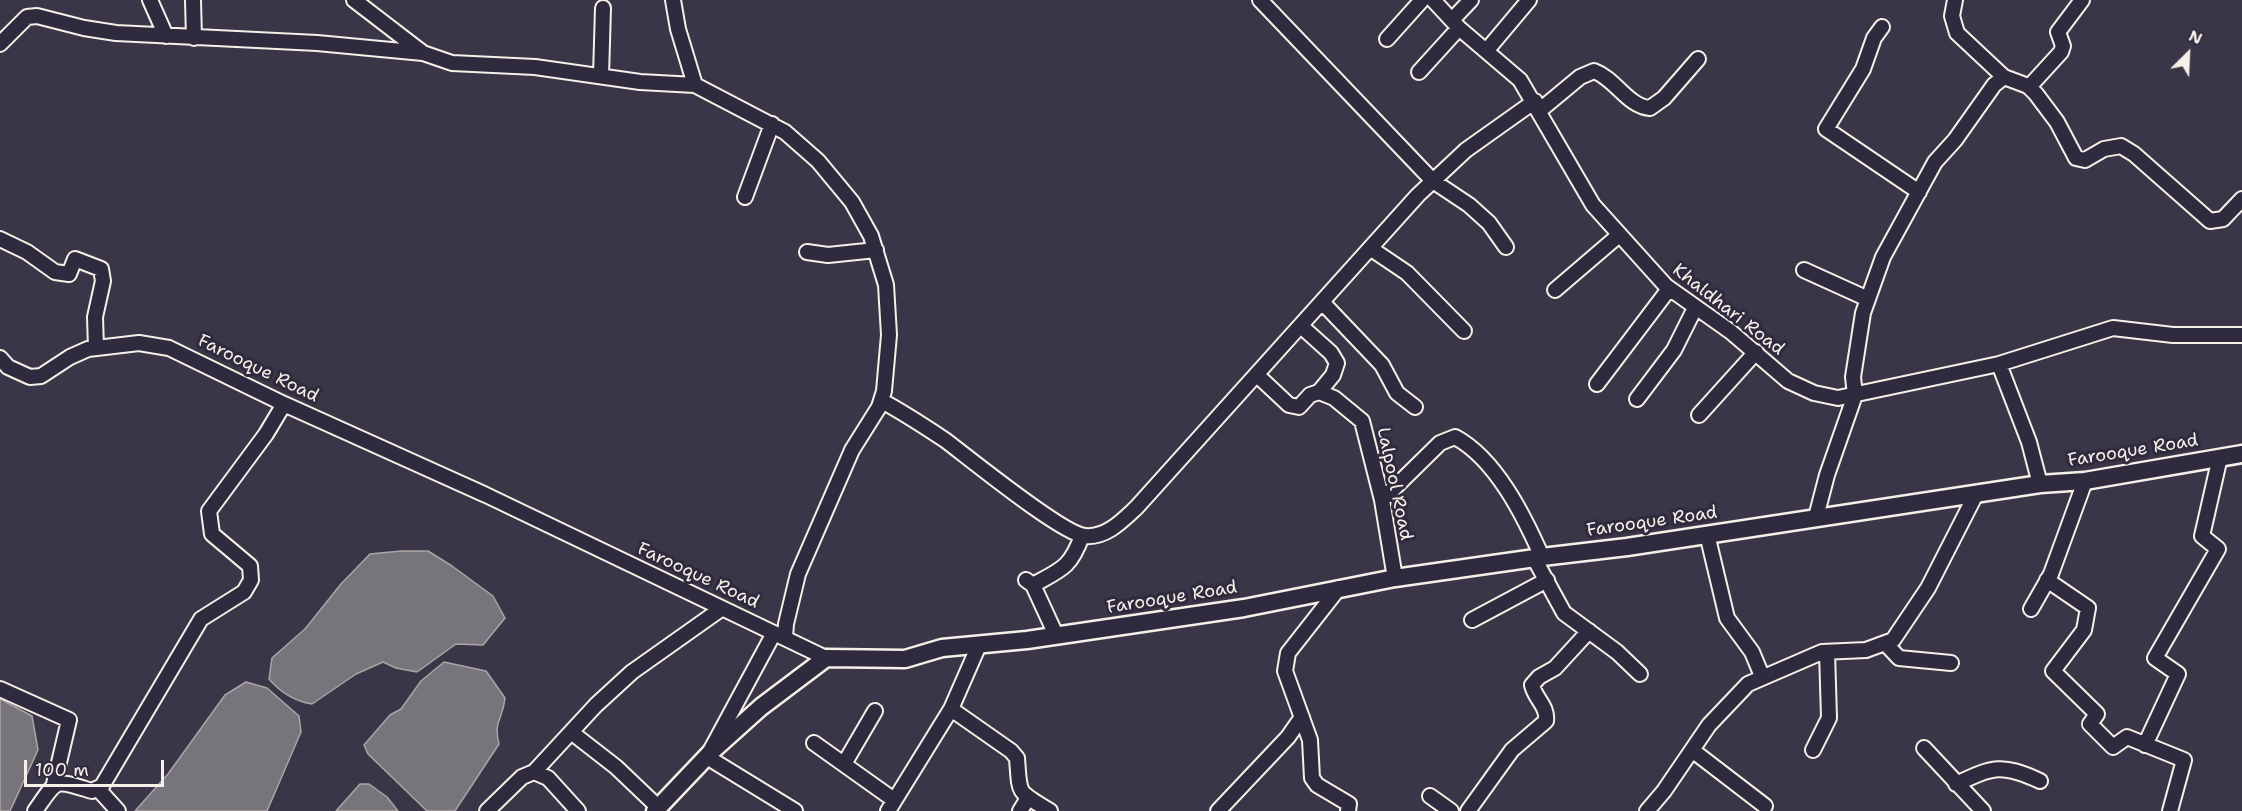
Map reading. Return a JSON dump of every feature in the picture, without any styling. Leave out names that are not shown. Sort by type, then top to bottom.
[{"type":"main road","name":"Farooque Road","points":[[826,658],[899,659],[942,648],[1056,635],[1244,608],[1395,578],[1538,557],[1627,548],[2040,484],[2085,481],[2242,454]]},
{"type":"main road","points":[[656,809],[761,707],[826,658]]},
{"type":"street","points":[[150,0],[166,36]]},
{"type":"street","points":[[193,0],[194,38]]},
{"type":"street","points":[[354,0],[423,53]]},
{"type":"street","points":[[673,0],[678,29],[695,85]]},
{"type":"street","points":[[1260,0],[1433,181],[1470,205],[1489,223],[1506,248]]},
{"type":"street","points":[[1387,39],[1422,0]]},
{"type":"street","name":"Khaldhari Road","points":[[1433,0],[1455,24],[1520,80],[1537,106],[1578,184],[1618,236],[1669,289],[1756,352],[1788,381],[1814,393],[1838,398],[1999,364],[2113,328],[2173,335],[2242,335]]},
{"type":"street","points":[[1419,72],[1471,0]]},
{"type":"street","points":[[1487,50],[1529,0]]},
{"type":"street","points":[[1955,0],[1952,16],[1956,33],[2004,77],[2029,87],[2051,113],[2074,154],[2080,160],[2085,160],[2104,149],[2121,146],[2134,154],[2210,221],[2223,219],[2242,199]]},
{"type":"street","points":[[2029,87],[2061,52],[2063,46],[2058,32],[2082,0]]},
{"type":"street","points":[[601,76],[603,8]]},
{"type":"street","points":[[0,44],[27,17],[52,18],[84,28],[116,33],[317,43],[423,53],[452,63],[535,67],[695,85],[772,124],[801,143],[836,180],[863,219],[876,250],[886,285],[889,311],[886,378],[882,401],[852,450],[798,574],[786,624],[707,757],[777,806],[795,811]]},
{"type":"street","points":[[1882,27],[1874,38],[1863,69],[1826,129],[1919,192]]},
{"type":"street","points":[[882,401],[925,426],[990,476],[1082,536],[1099,535],[1118,525],[1257,375],[1370,248],[1433,181],[1466,150],[1580,77],[1594,71],[1602,74],[1636,105],[1650,108],[1664,98],[1698,58]]},
{"type":"street","points":[[1816,517],[1827,475],[1855,395],[1853,377],[1855,360],[1868,299],[1889,245],[1935,162],[1955,140],[1995,85],[2004,77]]},
{"type":"street","points":[[745,197],[772,124]]},
{"type":"street","points":[[1555,290],[1618,236]]},
{"type":"street","points":[[0,239],[27,252],[55,272],[69,274],[74,260],[78,259],[98,266],[102,278],[95,317],[96,348]]},
{"type":"street","points":[[1370,248],[1407,273],[1464,331]]},
{"type":"street","points":[[807,252],[840,255],[876,250]]},
{"type":"street","points":[[1804,270],[1868,299]]},
{"type":"street","points":[[1597,384],[1669,289]]},
{"type":"street","points":[[1322,302],[1382,365],[1397,393],[1415,407]]},
{"type":"street","points":[[1637,399],[1674,350],[1695,308]]},
{"type":"street","points":[[1257,375],[1294,408],[1310,395],[1319,392],[1333,375],[1336,363],[1330,353],[1301,326]]},
{"type":"street","name":"Farooque Road","points":[[0,358],[20,373],[41,376],[70,357],[96,348],[139,344],[169,348],[284,404],[486,495],[826,658]]},
{"type":"street","points":[[1699,415],[1756,352]]},
{"type":"street","points":[[1999,364],[2029,442],[2040,484]]},
{"type":"street","name":"Lalpool Road","points":[[1319,392],[1335,398],[1362,421],[1382,500],[1395,578]]},
{"type":"street","points":[[54,784],[59,782],[92,791],[99,790],[201,619],[239,598],[249,586],[252,574],[250,566],[212,534],[209,511],[266,434],[284,404]]},
{"type":"street","points":[[1382,500],[1440,443],[1455,437],[1470,448],[1509,492],[1519,507],[1546,580],[1564,613],[1617,652],[1640,674]]},
{"type":"street","points":[[2145,745],[2178,674],[2155,658],[2218,549],[2202,536],[2220,457]]},
{"type":"street","points":[[2031,609],[2047,580],[2085,481]]},
{"type":"street","points":[[1647,811],[1664,791],[1709,725],[1735,695],[1762,676],[1827,652],[1866,650],[1893,640],[1928,588],[1976,494]]},
{"type":"street","points":[[1707,534],[1727,618],[1752,652],[1762,676]]},
{"type":"street","points":[[1056,635],[1029,582],[1057,572],[1073,558],[1082,536]]},
{"type":"street","points":[[1472,620],[1546,580]]},
{"type":"street","points":[[2047,580],[2088,608],[2084,630],[2053,671],[2097,714],[2090,724],[2113,747],[2127,737],[2184,760],[2170,811]]},
{"type":"street","points":[[1339,588],[1311,621],[1286,659],[1285,671],[1289,688],[1310,740],[1312,778],[1317,784],[1349,804],[1348,811]]},
{"type":"street","points":[[496,808],[522,777],[534,772],[632,672],[721,609]]},
{"type":"street","points":[[1468,811],[1512,750],[1546,721],[1546,711],[1533,691],[1532,686],[1536,680],[1555,668],[1589,631]]},
{"type":"street","points":[[1885,643],[1899,658],[1951,663]]},
{"type":"street","points":[[814,744],[844,764],[889,808],[951,709],[979,645]]},
{"type":"street","points":[[1812,750],[1829,718],[1827,652]]},
{"type":"street","points":[[0,689],[69,720],[54,784],[35,811]]},
{"type":"street","points":[[951,709],[1011,751],[1017,758],[1017,784],[1028,798],[1050,811]]},
{"type":"street","points":[[844,764],[875,711]]},
{"type":"street","points":[[1218,811],[1295,728],[1302,717]]},
{"type":"street","points":[[571,732],[616,767],[656,809]]},
{"type":"street","points":[[1924,748],[1983,811]]},
{"type":"street","points":[[1692,750],[1765,806]]},
{"type":"street","points":[[1956,784],[1995,767],[2010,768],[2040,781]]},
{"type":"street","points":[[534,772],[548,778],[578,811]]},
{"type":"street","points":[[99,790],[118,811]]},
{"type":"street","points":[[1431,796],[1451,811]]},
{"type":"street","points":[[1020,811],[1028,798]]},
{"type":"shaded area","points":[[428,551],[493,596],[505,618],[483,645],[456,644],[417,672],[396,668],[383,662],[356,674],[312,704],[288,696],[278,688],[269,679],[272,658],[305,629],[341,584],[370,554]]},
{"type":"shaded area","points":[[444,662],[486,671],[505,698],[497,730],[499,744],[455,811],[427,811],[368,754],[364,745],[390,715],[401,709],[421,681]]},
{"type":"shaded area","points":[[246,682],[267,688],[299,716],[301,732],[267,811],[135,811],[168,774],[225,695]]},
{"type":"shaded area","points":[[0,699],[32,716],[38,750],[10,811],[0,811]]},
{"type":"shaded area","points":[[360,784],[369,784],[387,797],[398,811],[336,811]]}]
